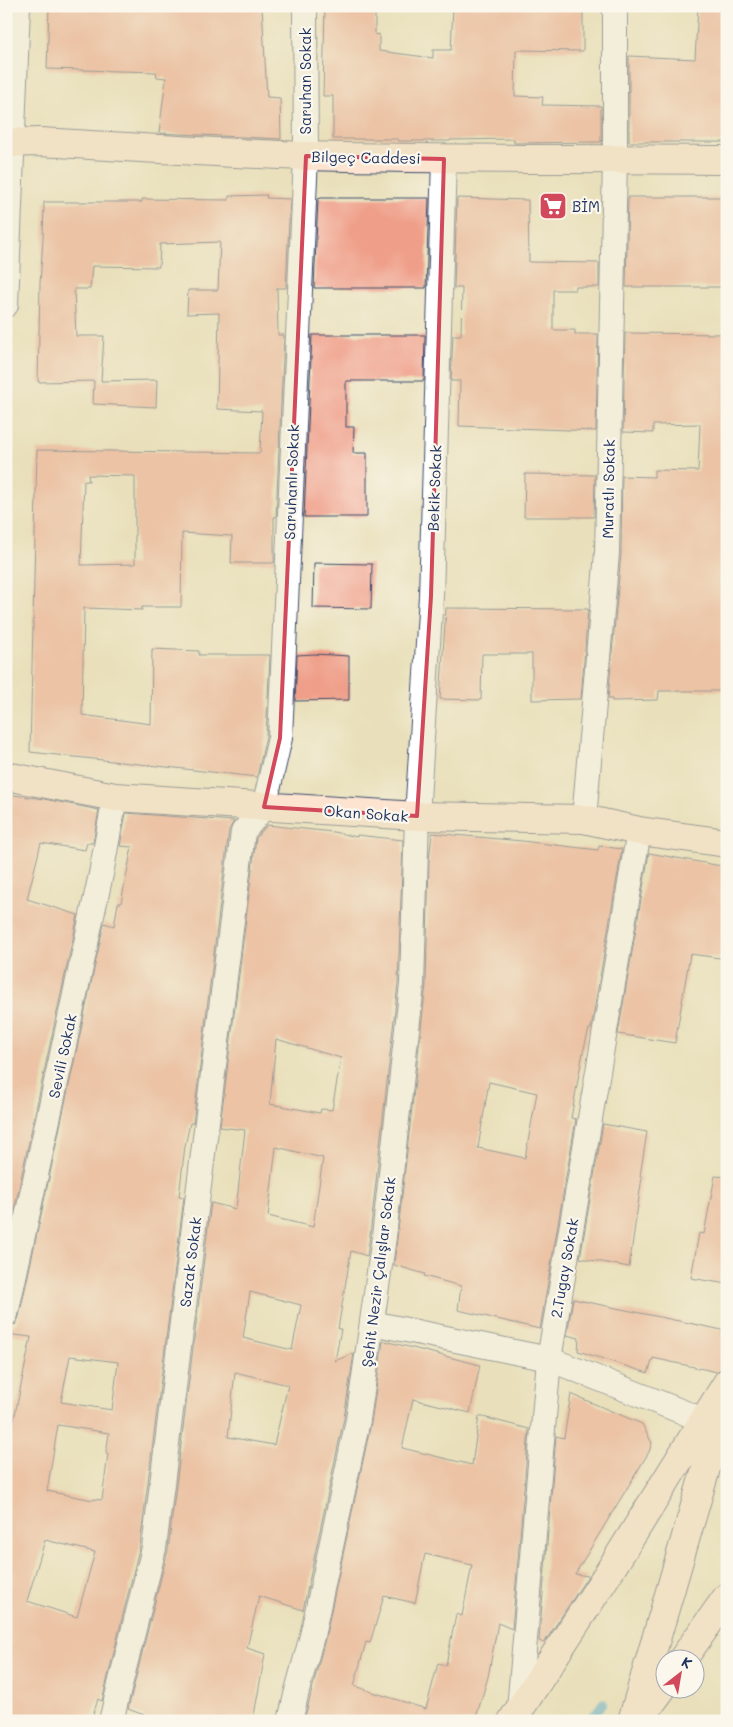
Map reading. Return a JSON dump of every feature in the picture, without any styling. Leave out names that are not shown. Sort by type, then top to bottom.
[{"type":"street","points":[[6,305],[9,143],[18,6]]},
{"type":"street","name":"Saruhan Sokak","points":[[305,6],[306,156]]},
{"type":"street","name":"Muratlı Sokak","points":[[584,819],[607,553],[615,6]]},
{"type":"street","name":"Bilgeç Caddesi","points":[[9,143],[39,142],[306,156],[444,159],[614,158],[727,160]]},
{"type":"street","name":"Saruhanlı Sokak","points":[[264,806],[280,738],[306,156]]},
{"type":"street","name":"Bekik Sokak","points":[[417,816],[431,596],[444,159]]},
{"type":"street","name":"Okan Sokak","points":[[6,776],[115,797],[417,816],[584,819],[639,831],[727,843]]},
{"type":"street","name":"Sevili Sokak","points":[[6,1314],[101,874],[115,797]]},
{"type":"street","name":"Sazak Sokak","points":[[111,1721],[154,1548],[243,832],[264,806]]},
{"type":"street","name":"Şehit Nezir Çalışlar Sokak","points":[[290,1721],[312,1636],[358,1420],[372,1323],[384,1237],[412,984],[417,816]]},
{"type":"street","name":"2.Tugay Sokak","points":[[515,1715],[549,1359],[639,831]]},
{"type":"street","points":[[372,1323],[549,1359],[703,1420]]},
{"type":"street","points":[[515,1715],[609,1572],[727,1384]]},
{"type":"street","points":[[632,1721],[727,1399]]},
{"type":"street","points":[[689,1650],[727,1597]]},
{"type":"street","points":[[639,1721],[656,1697]]},
{"type":"highlighted area","points":[[306,156],[444,159],[431,596],[417,816],[264,807],[280,738]]},
{"type":"building","points":[[49,6],[262,6],[267,97],[280,98],[281,139],[159,133],[166,78],[157,77],[156,72],[47,69]]},
{"type":"building","points":[[325,6],[375,6],[375,35],[379,34],[379,51],[433,58],[433,50],[451,50],[453,6],[583,6],[583,51],[516,50],[515,96],[543,97],[542,105],[601,106],[601,142],[514,143],[514,139],[398,141],[398,139],[333,139],[333,96],[323,96]]},
{"type":"building","points":[[698,6],[727,6],[727,142],[629,142],[629,56],[695,59]]},
{"type":"building","points":[[267,195],[266,198],[290,199],[286,288],[277,288],[278,335],[284,335],[276,517],[274,517],[274,563],[231,563],[232,536],[182,533],[181,607],[142,607],[142,610],[84,608],[82,715],[151,724],[152,649],[199,651],[199,655],[270,655],[266,736],[257,777],[30,752],[37,450],[260,453],[262,411],[217,409],[219,313],[187,314],[188,290],[218,290],[220,242],[160,244],[159,267],[92,266],[90,289],[74,289],[76,336],[104,336],[101,381],[157,380],[156,407],[93,404],[94,381],[38,382],[44,202],[142,202],[142,199],[229,200],[229,196]],"holes":[[[88,475],[135,476],[135,564],[81,565],[84,481],[89,481]]]},
{"type":"building","points":[[628,197],[727,197],[727,287],[626,287]]},
{"type":"building","points":[[429,198],[426,288],[314,288],[318,199]]},
{"type":"building","points":[[457,198],[528,200],[529,262],[599,263],[599,287],[575,287],[575,290],[553,290],[553,330],[575,330],[575,334],[598,334],[596,431],[459,426],[460,381],[451,381],[453,335],[461,335],[462,288],[454,288]]},
{"type":"building","points":[[625,333],[727,334],[727,691],[659,691],[658,700],[612,701],[612,699],[608,699],[621,554],[622,476],[654,477],[654,470],[698,471],[700,424],[653,425],[653,433],[623,432]]},
{"type":"building","points":[[312,335],[425,335],[424,381],[346,381],[346,427],[354,427],[353,453],[367,453],[367,517],[304,517]]},
{"type":"building","points":[[525,474],[595,475],[594,517],[524,517]]},
{"type":"building","points":[[314,563],[372,564],[371,609],[313,608]]},
{"type":"building","points":[[446,608],[588,609],[581,699],[532,700],[532,654],[482,654],[481,700],[440,699]]},
{"type":"building","points":[[297,655],[349,656],[349,700],[295,701]]},
{"type":"building","points":[[6,794],[44,799],[99,810],[93,843],[87,843],[85,850],[41,843],[27,899],[78,915],[6,1248]]},
{"type":"building","points":[[126,813],[234,821],[229,830],[193,1123],[190,1123],[185,1146],[179,1196],[184,1197],[140,1545],[102,1701],[98,1699],[91,1721],[6,1721],[6,1458],[31,1337],[6,1334],[6,1327],[16,1324],[19,1317],[104,923],[114,926],[118,903],[121,903],[132,847],[120,846]],"holes":[[[70,1356],[118,1362],[112,1410],[61,1402]],[[58,1425],[109,1433],[102,1500],[47,1491]],[[45,1540],[95,1552],[77,1617],[27,1601]]]},
{"type":"building","points":[[267,825],[333,832],[357,837],[357,835],[403,840],[398,983],[370,1235],[367,1256],[351,1251],[338,1329],[341,1329],[335,1361],[354,1353],[344,1418],[303,1610],[259,1596],[247,1648],[265,1654],[253,1721],[143,1721],[144,1715],[128,1709],[168,1550],[211,1203],[236,1209],[245,1130],[220,1127],[256,838]],"holes":[[[276,1039],[341,1058],[332,1110],[321,1109],[320,1113],[270,1104]],[[276,1147],[323,1158],[313,1227],[268,1216]],[[250,1292],[301,1305],[292,1350],[243,1338]],[[235,1372],[288,1385],[274,1445],[228,1437]]]},
{"type":"building","points":[[432,833],[598,850],[599,846],[622,849],[591,1029],[589,1029],[583,1052],[571,1118],[576,1119],[540,1329],[458,1310],[461,1286],[424,1276],[425,1274],[394,1265],[426,985],[429,861]],"holes":[[[489,1082],[537,1093],[525,1158],[478,1148]]]},
{"type":"building","points":[[649,853],[727,867],[727,959],[690,954],[675,1043],[618,1034]]},
{"type":"building","points":[[603,1124],[647,1132],[629,1267],[580,1258]]},
{"type":"building","points":[[715,1176],[727,1177],[727,1284],[691,1278],[699,1233],[704,1234]]},
{"type":"building","points":[[573,1299],[727,1331],[727,1368],[720,1369],[717,1372],[653,1358],[648,1373],[578,1351],[579,1338],[567,1335]]},
{"type":"building","points":[[383,1342],[480,1365],[470,1413],[413,1399],[402,1448],[472,1465],[479,1416],[529,1429],[512,1629],[498,1623],[488,1677],[475,1721],[304,1721],[325,1639],[371,1423]],"holes":[[[425,1554],[472,1565],[462,1616],[456,1614],[446,1665],[438,1663],[426,1709],[354,1686],[366,1642],[370,1643],[384,1596],[415,1603]]]},
{"type":"building","points":[[571,1394],[642,1424],[652,1443],[649,1452],[575,1574],[588,1576],[544,1643],[539,1641],[556,1436],[564,1438]]},
{"type":"waterway","points":[[590,1721],[603,1703]]},
{"type":"place","name":"BİM","points":[[553,206]]}]
